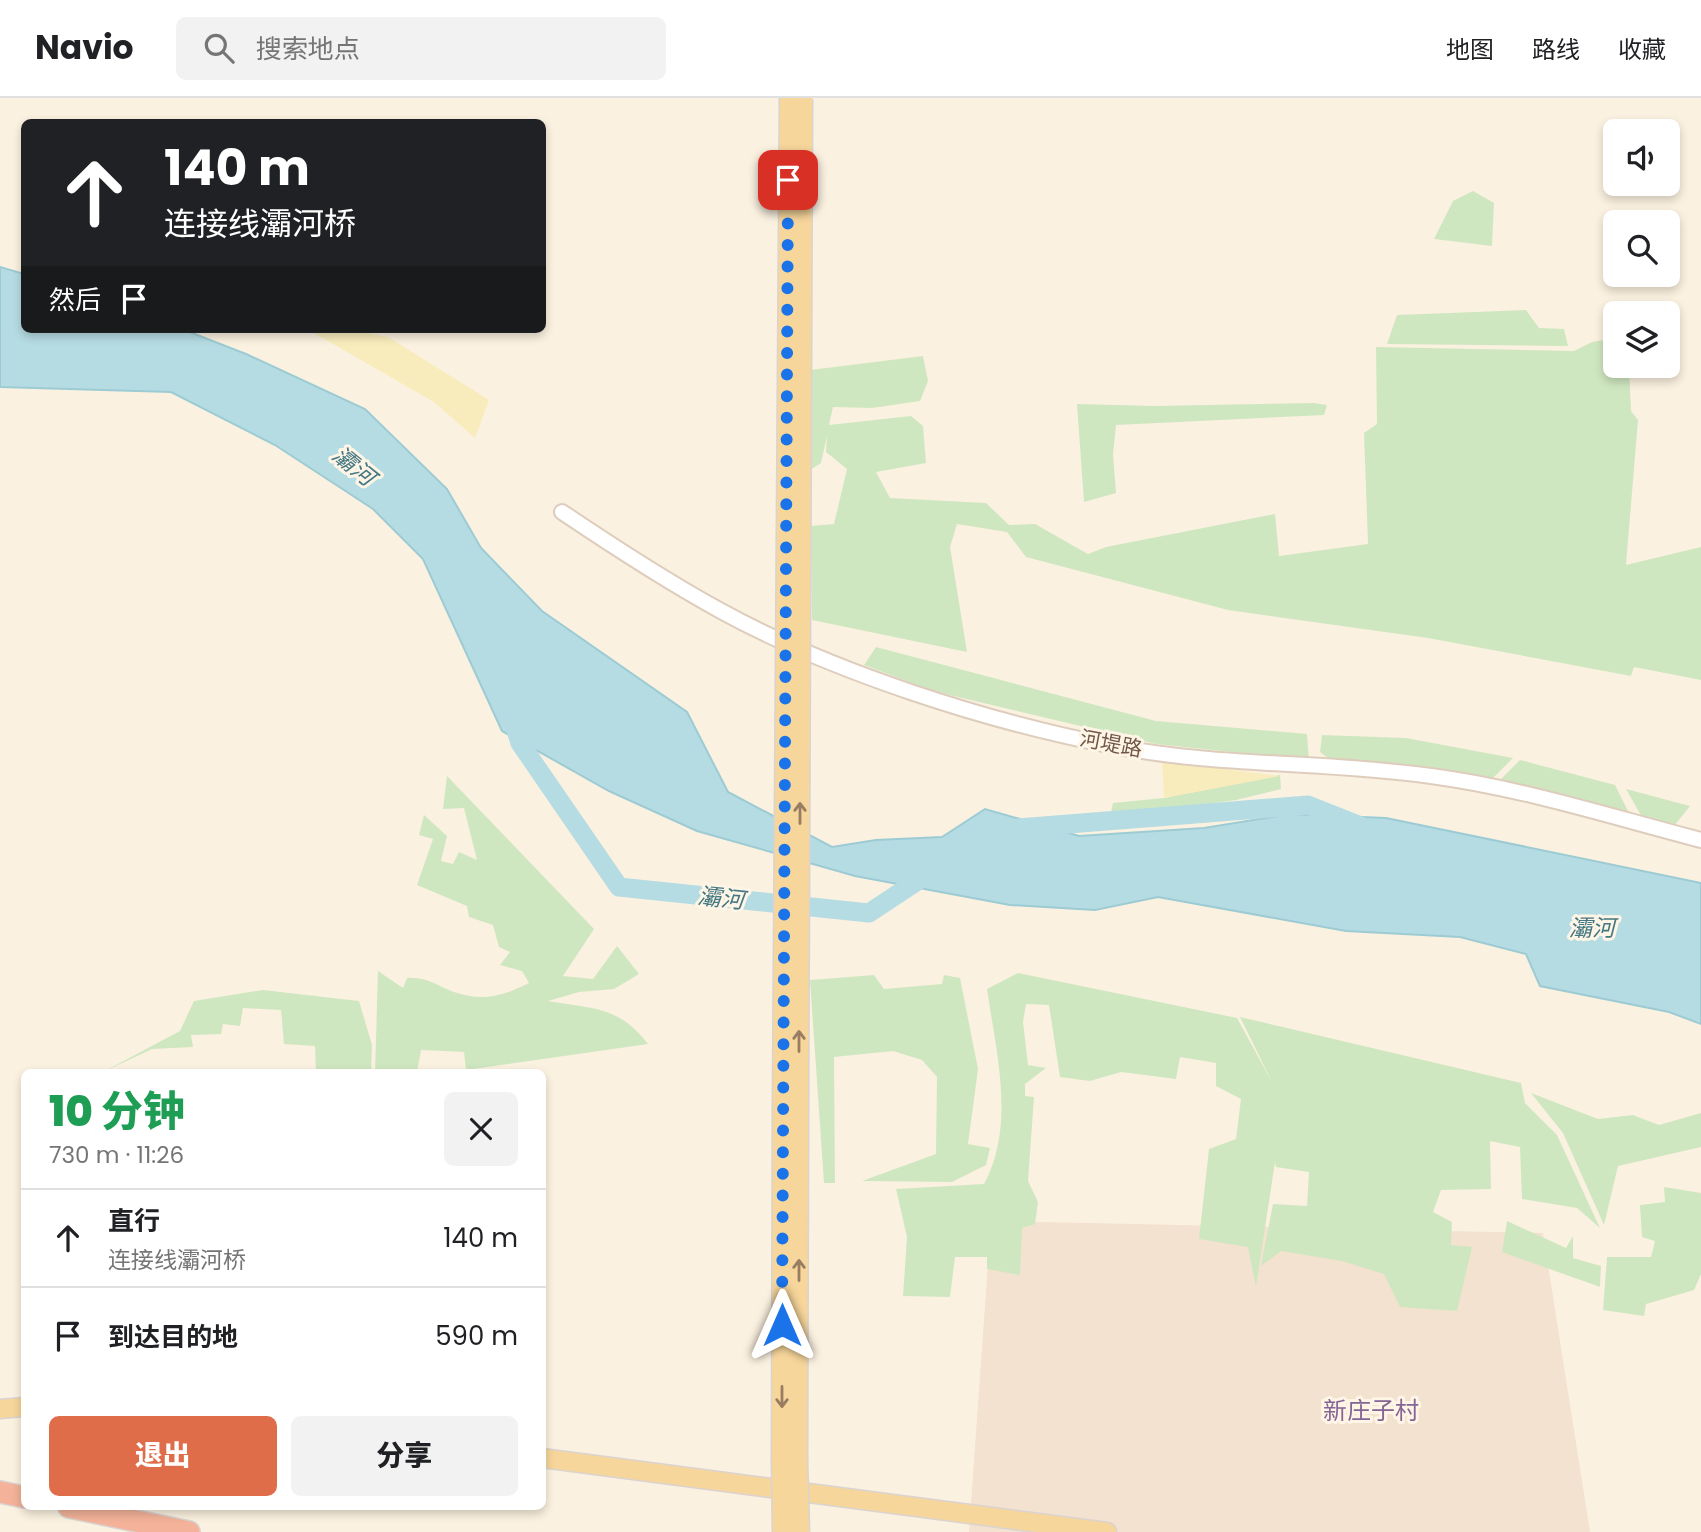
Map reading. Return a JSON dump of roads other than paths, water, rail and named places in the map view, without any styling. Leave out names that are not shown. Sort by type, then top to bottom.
[{"type":"highway","points":[[0,1492],[21,1496]]},
{"type":"highway","points":[[83,1510],[189,1532]]},
{"type":"main road","points":[[782,1532],[790,1460],[796,98]]},
{"type":"main road","points":[[0,1409],[21,1407]]},
{"type":"main road","points":[[546,1459],[1107,1532]]},
{"type":"main road","points":[[790,1460],[800,1532]]},
{"type":"street","name":"河堤路","points":[[562,512],[638,562],[722,612],[775,638],[923,695],[999,718],[1114,747],[1183,757],[1262,765],[1382,769],[1478,783],[1701,840]]},
{"type":"water","name":"灞河","points":[[0,267],[21,273],[21,333],[192,333],[246,354],[365,409],[447,489],[481,548],[542,611],[687,712],[728,792],[832,847],[876,840],[942,837],[985,809],[1079,836],[1204,828],[1290,814],[1386,818],[1701,883],[1701,1024],[1669,1012],[1540,986],[1526,954],[1460,937],[1346,931],[1158,897],[1095,910],[1010,905],[855,876],[697,831],[609,791],[502,731],[423,559],[373,509],[275,445],[171,392],[0,387]]},
{"type":"waterway","name":"灞河","points":[[512,718],[520,743],[619,887],[869,913],[931,872]]},
{"type":"waterway","name":"灞河","points":[[1018,828],[1308,805],[1361,826]]},
{"type":"district","name":"新庄子村","points":[[1371,1411]]}]
